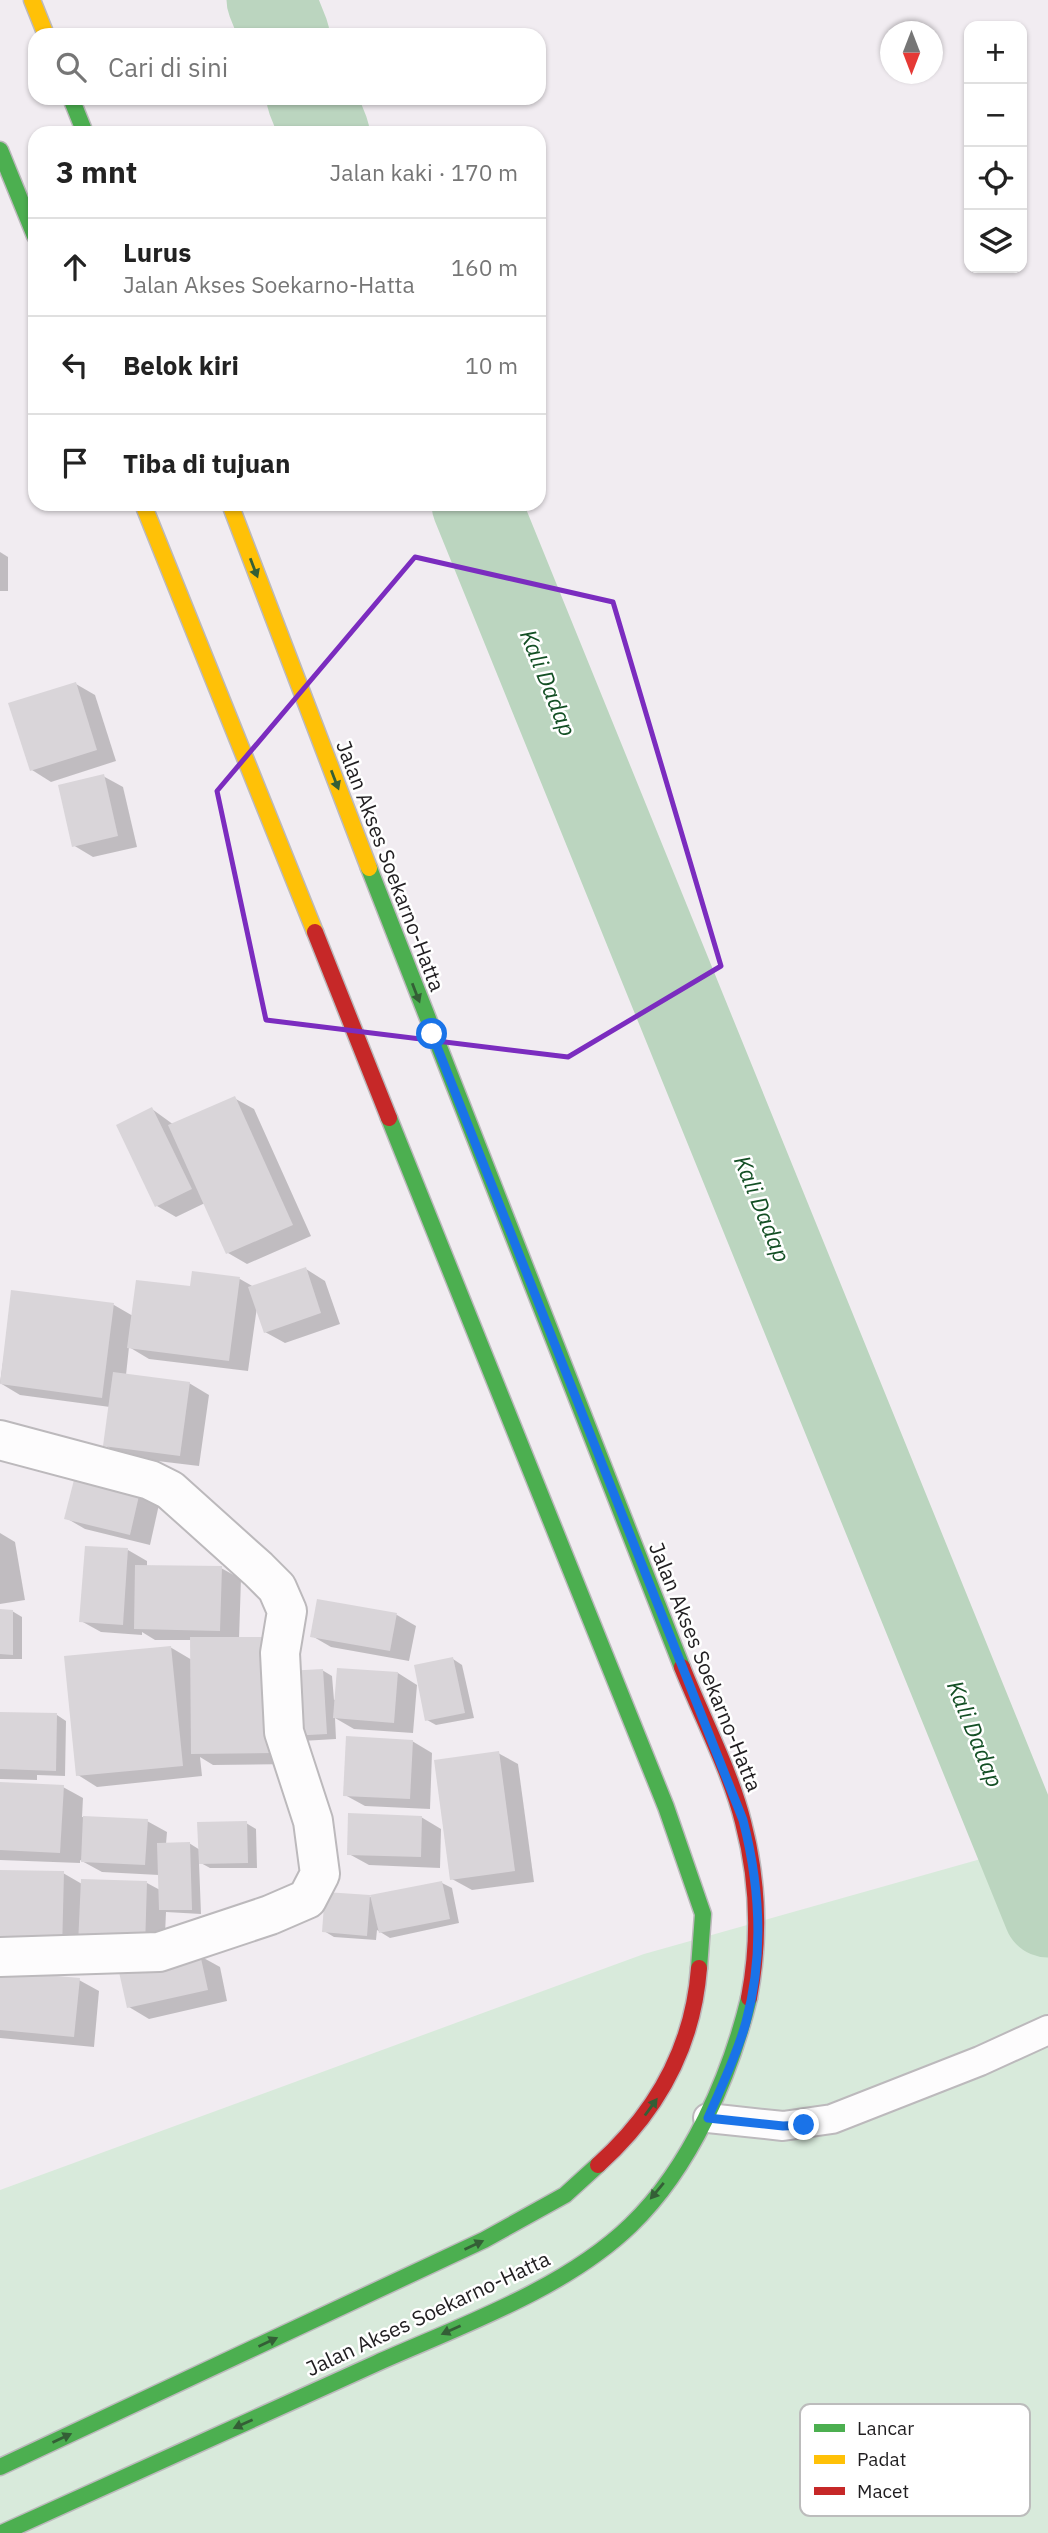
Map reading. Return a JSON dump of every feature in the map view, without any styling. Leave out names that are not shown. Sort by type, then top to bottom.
[{"type":"main road","points":[[32,0],[43,28]]},
{"type":"main road","points":[[74,105],[82,126]]},
{"type":"main road","points":[[0,150],[28,219]]},
{"type":"main road","name":"Jalan Akses Soekarno-Hatta","points":[[0,2467],[484,2240],[565,2195],[629,2137],[657,2099],[680,2056],[698,1982],[703,1914],[666,1807],[146,511]]},
{"type":"main road","name":"Jalan Akses Soekarno-Hatta","points":[[2,2533],[502,2307],[570,2270],[625,2231],[671,2174],[708,2118],[746,2024],[755,1979],[758,1920],[755,1865],[743,1820],[427,1021],[233,511]]},
{"type":"street","points":[[0,1440],[150,1480],[170,1490],[277,1588],[287,1611],[280,1653],[285,1732],[313,1821],[320,1874],[307,1899],[270,1915],[159,1952],[0,1956]]},
{"type":"lane","points":[[708,2118],[783,2126],[832,2119],[979,2062],[1048,2031]]},
{"type":"highlighted area","points":[[415,557],[613,602],[721,966],[568,1057],[266,1020],[217,791]]},
{"type":"green space","points":[[1048,1840],[1048,2533],[0,2533],[0,2190],[644,1954]]},
{"type":"building","points":[[76,682],[97,750],[30,771],[8,703]]},
{"type":"building","points":[[104,774],[118,836],[72,847],[58,785]]},
{"type":"building","points":[[235,1096],[293,1225],[226,1254],[168,1125]]},
{"type":"building","points":[[152,1107],[192,1189],[155,1207],[116,1125]]},
{"type":"building","points":[[306,1267],[321,1313],[264,1333],[248,1287]]},
{"type":"building","points":[[192,1271],[240,1277],[229,1361],[127,1348],[136,1280],[190,1286]]},
{"type":"building","points":[[11,1290],[114,1303],[102,1398],[0,1384]]},
{"type":"building","points":[[113,1372],[190,1382],[180,1456],[103,1446]]},
{"type":"building","points":[[76,1472],[141,1487],[130,1535],[64,1519]]},
{"type":"building","points":[[85,1546],[128,1548],[123,1625],[79,1622]]},
{"type":"building","points":[[135,1565],[222,1566],[220,1631],[134,1629]]},
{"type":"building","points":[[317,1599],[397,1613],[390,1651],[310,1637]]},
{"type":"building","points":[[0,1609],[13,1610],[13,1655],[0,1654]]},
{"type":"building","points":[[190,1637],[275,1637],[275,1753],[191,1754]]},
{"type":"building","points":[[171,1646],[183,1766],[76,1776],[64,1656]]},
{"type":"building","points":[[453,1657],[465,1713],[425,1721],[414,1665]]},
{"type":"building","points":[[337,1668],[398,1672],[394,1723],[333,1718]]},
{"type":"building","points":[[323,1669],[327,1734],[290,1736],[286,1671]]},
{"type":"building","points":[[0,1712],[57,1713],[56,1771],[0,1769]]},
{"type":"building","points":[[346,1736],[413,1740],[410,1799],[343,1796]]},
{"type":"building","points":[[499,1751],[515,1871],[450,1880],[434,1760]]},
{"type":"building","points":[[0,1782],[64,1785],[60,1853],[0,1850]]},
{"type":"building","points":[[348,1813],[422,1816],[421,1857],[347,1855]]},
{"type":"building","points":[[83,1816],[148,1819],[145,1865],[81,1862]]},
{"type":"building","points":[[247,1821],[248,1863],[199,1864],[197,1822]]},
{"type":"building","points":[[190,1842],[192,1910],[159,1910],[157,1843]]},
{"type":"building","points":[[0,1870],[64,1871],[62,1951],[0,1950]]},
{"type":"building","points":[[81,1879],[147,1881],[145,1947],[78,1945]]},
{"type":"building","points":[[442,1881],[450,1919],[379,1933],[370,1895]]},
{"type":"building","points":[[325,1892],[370,1895],[367,1936],[322,1932]]},
{"type":"building","points":[[200,1954],[208,1990],[127,2008],[119,1972]]},
{"type":"building","points":[[0,1971],[80,1978],[74,2037],[0,2030]]},
{"type":"waterway","name":"Kali Dadap","points":[[271,0],[282,28]]},
{"type":"waterway","name":"Kali Dadap","points":[[314,105],[322,126]]},
{"type":"waterway","name":"Kali Dadap","points":[[479,511],[1048,1913]]},
{"type":"traffic: fast","points":[[74,105],[82,126]]},
{"type":"traffic: fast","points":[[0,150],[28,219]]},
{"type":"traffic: fast","points":[[369,868],[682,1667]]},
{"type":"traffic: fast","points":[[389,1118],[666,1807],[703,1914],[699,1968]]},
{"type":"traffic: fast","points":[[2,2533],[510,2304],[544,2287],[605,2248],[653,2202],[690,2148],[719,2089],[749,1998]]},
{"type":"traffic: fast","points":[[0,2467],[484,2240],[565,2195],[598,2165]]},
{"type":"traffic: slow","points":[[32,0],[43,28]]},
{"type":"traffic: slow","points":[[146,511],[315,932]]},
{"type":"traffic: slow","points":[[233,511],[369,868]]},
{"type":"traffic: jam","points":[[315,932],[389,1118]]},
{"type":"traffic: jam","points":[[682,1667],[731,1784],[748,1844],[756,1910],[755,1954],[749,1998]]},
{"type":"traffic: jam","points":[[598,2165],[637,2123],[668,2077],[689,2025],[699,1968]]},
{"type":"route","points":[[432,1034],[743,1820],[755,1865],[758,1920],[755,1979],[746,2024],[708,2118],[783,2126],[804,2125]]}]
